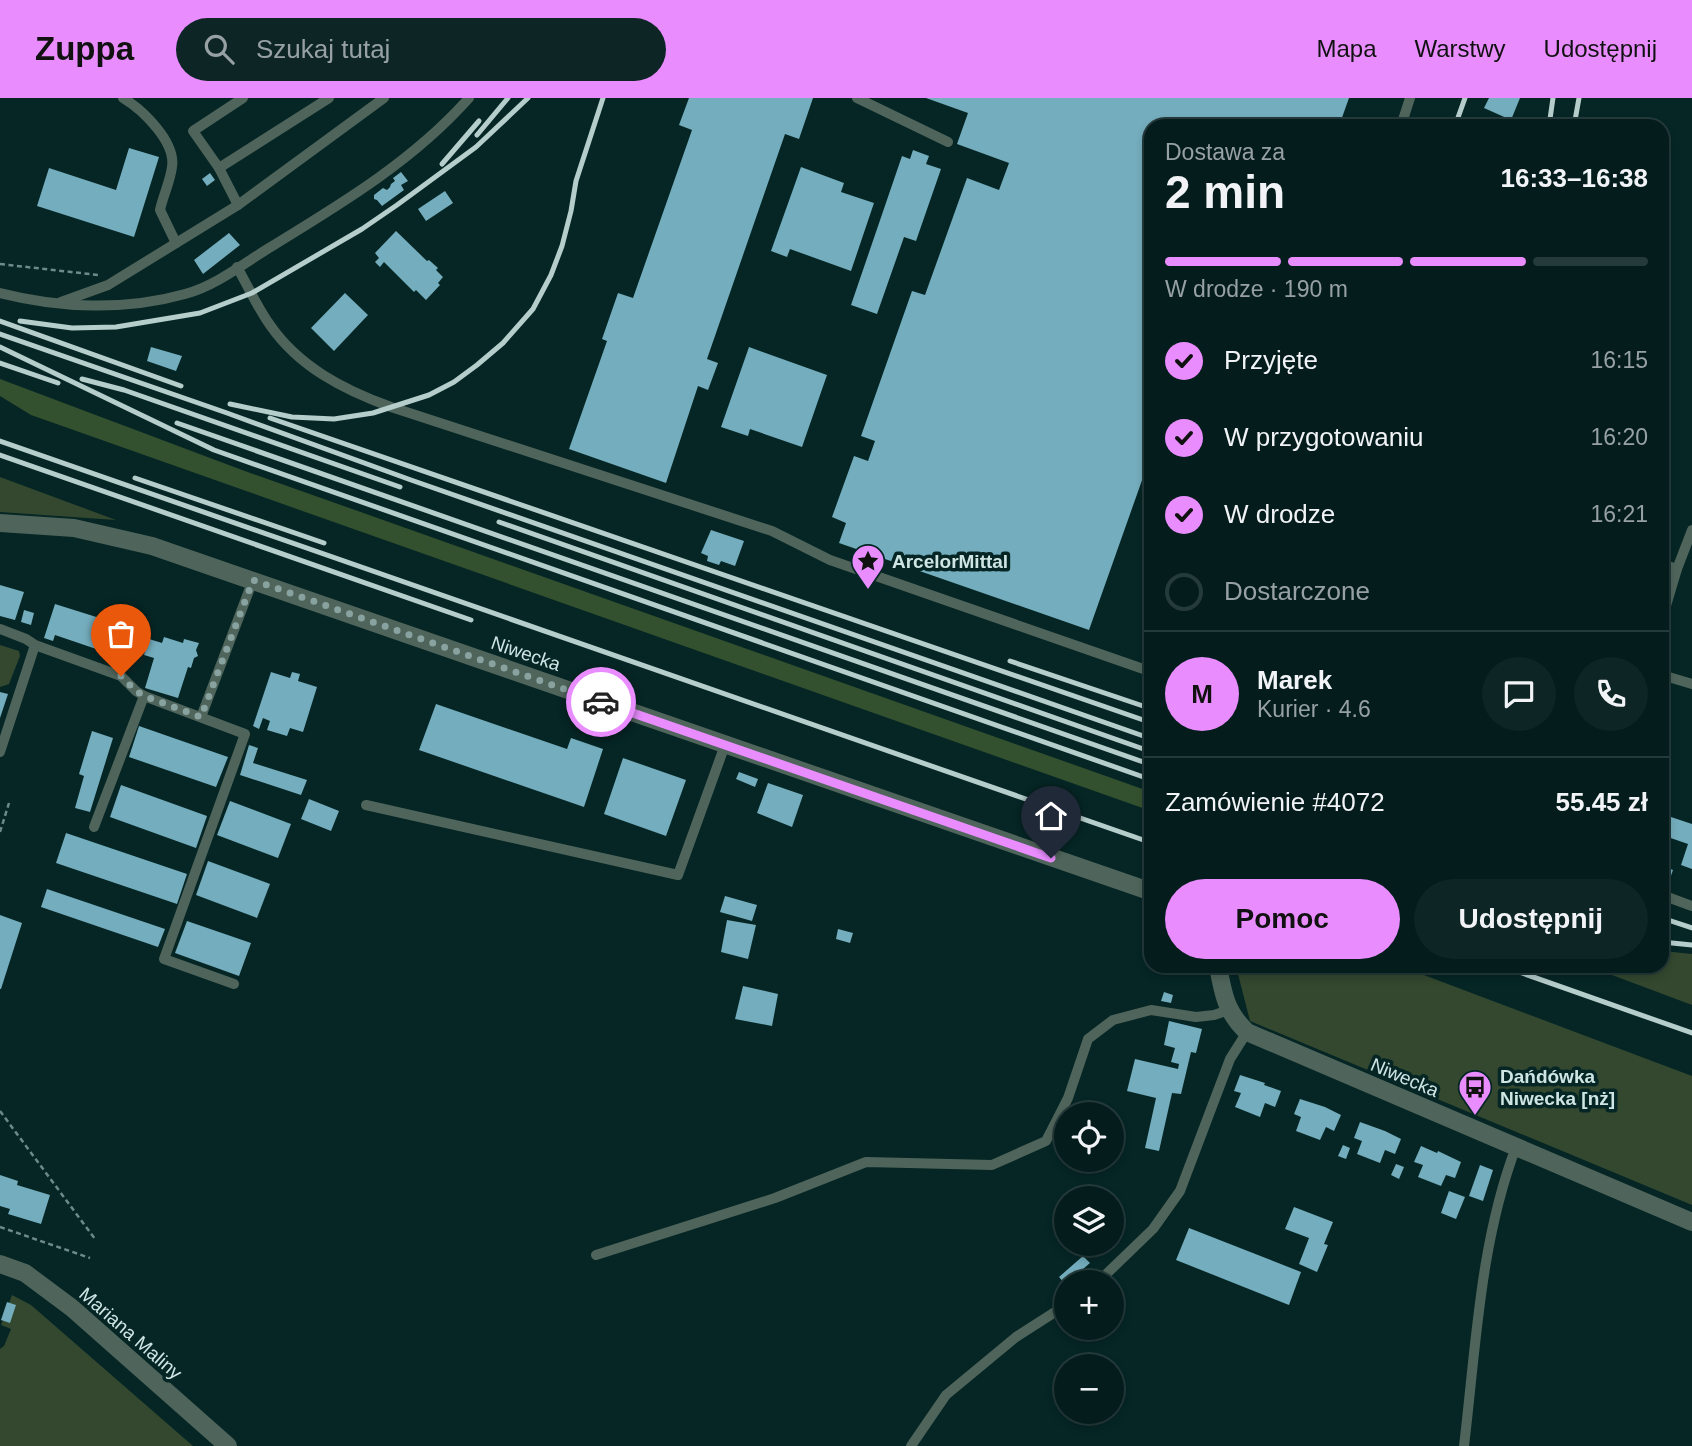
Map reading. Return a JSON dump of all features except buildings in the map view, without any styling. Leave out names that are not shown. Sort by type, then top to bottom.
[{"type":"street","name":"Niwecka","points":[[0,523],[74,527],[152,546],[1144,889]]},
{"type":"street","name":"Niwecka","points":[[1220,973],[1229,1010],[1247,1032],[1692,1222]]},
{"type":"street","name":"Mariana Maliny","points":[[0,1264],[25,1273],[72,1308],[228,1446]]},
{"type":"lane","points":[[123,98],[143,113],[170,146],[173,165],[160,210],[176,243]]},
{"type":"lane","points":[[237,205],[219,168],[193,131],[243,98]]},
{"type":"lane","points":[[219,168],[329,98]]},
{"type":"lane","points":[[368,111],[372,98]]},
{"type":"lane","points":[[57,304],[108,285],[237,205],[384,98]]},
{"type":"lane","points":[[0,293],[44,303],[86,306],[160,300],[188,293],[218,279],[381,177],[418,149],[469,98]]},
{"type":"lane","points":[[857,98],[948,142]]},
{"type":"lane","points":[[1403,119],[1410,98]]},
{"type":"lane","points":[[237,267],[269,324],[292,351],[328,378],[362,396],[772,531],[830,560],[1144,669]]},
{"type":"lane","points":[[1669,596],[1692,530]]},
{"type":"lane","points":[[1669,566],[1677,569]]},
{"type":"lane","points":[[201,717],[253,580]]},
{"type":"lane","points":[[0,629],[35,645],[121,676],[144,696],[245,734],[164,959],[234,984]]},
{"type":"lane","points":[[0,752],[35,645]]},
{"type":"lane","points":[[1669,677],[1692,684]]},
{"type":"lane","points":[[94,827],[144,696]]},
{"type":"lane","points":[[366,805],[678,875],[725,745]]},
{"type":"lane","points":[[1669,898],[1692,906]]},
{"type":"lane","points":[[596,1255],[775,1198],[866,1162],[992,1165],[1046,1141],[1068,1098],[1088,1039],[1113,1020],[1151,1010],[1196,1017],[1229,1010]]},
{"type":"lane","points":[[1110,1270],[1153,1229],[1180,1191],[1230,1059],[1247,1032]]},
{"type":"lane","points":[[1464,1446],[1487,1259],[1499,1198],[1516,1147]]},
{"type":"lane","points":[[911,1446],[946,1395],[1016,1337],[1054,1313]]},
{"type":"path","points":[[0,264],[99,275]]},
{"type":"path","points":[[0,832],[9,803]]},
{"type":"path","points":[[0,1111],[95,1239]]},
{"type":"path","points":[[0,1227],[90,1258]]},
{"type":"green space","points":[[0,379],[242,470],[1144,790],[1144,809],[31,415],[0,396]]},
{"type":"green space","points":[[0,477],[116,520],[0,512]]},
{"type":"green space","points":[[0,645],[19,651],[20,656],[9,684],[0,687]]},
{"type":"green space","points":[[1669,952],[1692,954],[1692,1005],[1607,973],[1669,973]]},
{"type":"green space","points":[[1238,973],[1419,973],[1692,1076],[1692,1205],[1250,1021]]},
{"type":"green space","points":[[12,1295],[31,1305],[193,1446],[0,1446],[0,1349],[11,1329],[1,1325]]},
{"type":"railway","points":[[477,135],[508,98]]},
{"type":"railway","points":[[20,321],[72,328],[116,327],[200,313],[252,293],[362,229],[397,205],[476,147],[528,98]]},
{"type":"railway","points":[[230,404],[292,417],[334,419],[373,413],[429,395],[454,382],[477,365],[503,343],[533,309],[551,275],[562,246],[576,181],[603,98]]},
{"type":"railway","points":[[1458,119],[1465,98]]},
{"type":"railway","points":[[1550,119],[1553,98]]},
{"type":"railway","points":[[1575,119],[1579,98]]},
{"type":"railway","points":[[442,164],[479,121]]},
{"type":"railway","points":[[0,321],[181,386]]},
{"type":"railway","points":[[0,334],[1144,736]]},
{"type":"railway","points":[[0,347],[214,450],[1144,777]]},
{"type":"railway","points":[[0,363],[58,383]]},
{"type":"railway","points":[[82,379],[124,390],[400,487]]},
{"type":"railway","points":[[270,418],[1144,720]]},
{"type":"railway","points":[[177,423],[1144,762]]},
{"type":"railway","points":[[0,441],[1144,840]]},
{"type":"railway","points":[[0,455],[471,620]]},
{"type":"railway","points":[[135,478],[324,543]]},
{"type":"railway","points":[[499,522],[1144,749]]},
{"type":"railway","points":[[1010,661],[1144,706]]},
{"type":"railway","points":[[1669,920],[1692,928]]},
{"type":"railway","points":[[1669,943],[1692,945]]},
{"type":"railway","points":[[1522,973],[1692,1033]]},
{"type":"way so far","points":[[121,676],[144,696],[201,717],[253,580],[601,702]]},
{"type":"place","name":"ArcelorMittal","points":[[868,591]]},
{"type":"place","name":"Dańdówka Niwecka [nż]","points":[[1475,1117]]},
{"type":"route","points":[[601,702],[1051,858]]}]
